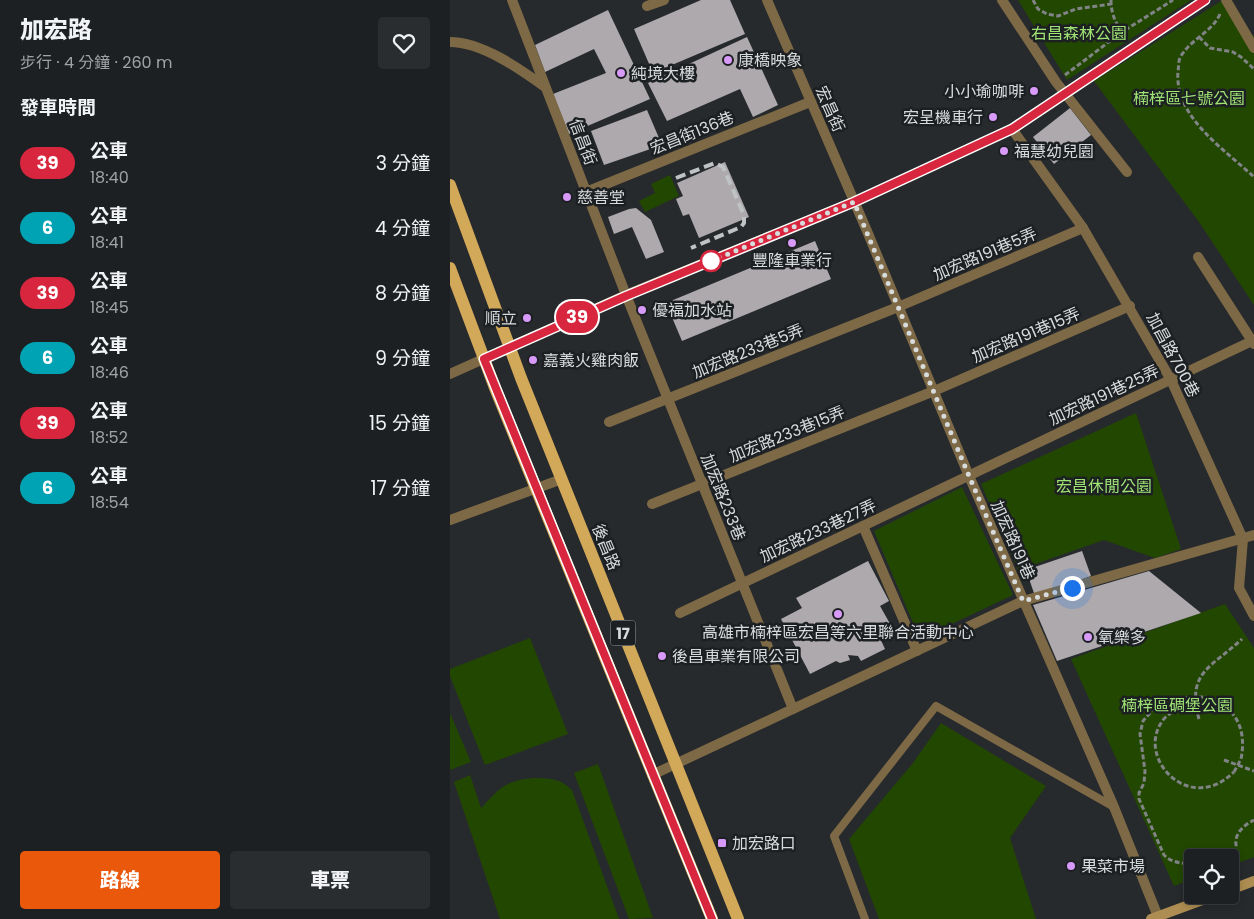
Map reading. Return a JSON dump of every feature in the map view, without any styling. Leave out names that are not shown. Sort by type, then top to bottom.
[{"type":"main road","name":"後昌路","points":[[450,185],[509,347],[738,919]]},
{"type":"main road","name":"17","points":[[450,268],[484,359],[712,919]]},
{"type":"street","name":"信昌街","points":[[512,0],[626,296]]},
{"type":"street","points":[[647,6],[664,0]]},
{"type":"street","name":"宏昌街","points":[[767,0],[854,202]]},
{"type":"street","points":[[1002,0],[1064,94],[1127,172]]},
{"type":"street","points":[[450,374],[626,296],[854,202],[1012,129],[1205,0]]},
{"type":"street","points":[[1224,5],[1254,48]]},
{"type":"street","points":[[450,42],[468,44],[516,66],[546,87]]},
{"type":"street","name":"宏昌街136巷","points":[[586,192],[810,102]]},
{"type":"street","name":"加昌路700巷","points":[[1012,129],[1083,228],[1130,306],[1171,380],[1243,539],[1239,588],[1254,616]]},
{"type":"street","name":"加宏路191巷","points":[[854,202],[969,476],[1114,808],[1156,918]]},
{"type":"street","name":"加宏路191巷5弄","points":[[898,307],[1083,228]]},
{"type":"street","points":[[1198,257],[1253,342]]},
{"type":"street","name":"加宏路233巷","points":[[626,296],[793,709]]},
{"type":"street","name":"加宏路191巷15弄","points":[[934,391],[1130,306]]},
{"type":"street","name":"加宏路233巷5弄","points":[[609,422],[898,307]]},
{"type":"street","name":"加宏路191巷25弄","points":[[969,476],[1253,342]]},
{"type":"street","name":"加宏路233巷15弄","points":[[652,504],[934,391]]},
{"type":"street","name":"加宏路233巷27弄","points":[[680,613],[969,476]]},
{"type":"street","points":[[450,520],[562,479]]},
{"type":"street","points":[[863,526],[917,651]]},
{"type":"street","points":[[652,775],[1023,601],[1243,539],[1254,534]]},
{"type":"street","points":[[1239,886],[1254,880]]},
{"type":"street","points":[[1156,918],[1193,904]]},
{"type":"lane","points":[[866,919],[834,836],[936,706],[1114,808]]},
{"type":"path","points":[[1033,0],[1038,9],[1047,14],[1058,16],[1076,9],[1111,2],[1115,22],[1122,32]]},
{"type":"path","points":[[1056,82],[1122,32],[1173,0]]},
{"type":"path","points":[[1224,5],[1216,23],[1180,57],[1177,80],[1187,112],[1213,141],[1254,176]]},
{"type":"path","points":[[1199,37],[1210,48],[1233,52],[1254,69]]},
{"type":"path","points":[[1198,719],[1195,692],[1198,680],[1217,659],[1242,639]]},
{"type":"path","points":[[1172,712],[1161,722],[1156,736],[1156,750],[1160,764],[1168,776],[1181,784],[1195,788],[1209,787],[1223,782],[1234,772],[1241,759],[1244,745],[1242,731],[1234,716],[1224,706],[1205,697],[1161,702],[1152,709],[1143,721],[1140,734],[1144,777],[1139,799],[1164,855],[1169,860],[1184,863]]},
{"type":"path","points":[[1224,760],[1254,771]]},
{"type":"path","points":[[1236,849],[1238,834],[1254,820]]},
{"type":"green space","name":"右昌森林公園","points":[[1018,0],[1191,0],[1067,80]]},
{"type":"green space","name":"楠梓區七號公園","points":[[1225,0],[1254,37],[1254,305],[1199,222],[1094,81]]},
{"type":"green space","points":[[670,175],[679,196],[645,212],[639,201],[655,193],[651,184]]},
{"type":"green space","name":"宏昌休閒公園","points":[[1136,413],[1181,549],[1155,558],[1104,540],[1018,570],[981,484]]},
{"type":"green space","points":[[962,487],[1013,595],[920,639],[874,531]]},
{"type":"green space","name":"楠梓區碉堡公園","points":[[1225,604],[1254,648],[1254,857],[1239,863],[1239,849],[1184,849],[1184,882],[1174,886],[1071,659]]},
{"type":"green space","points":[[530,638],[568,734],[485,765],[450,676],[450,669]]},
{"type":"green space","points":[[450,713],[471,762],[450,770]]},
{"type":"green space","points":[[941,723],[1046,786],[1010,838],[1036,919],[879,919],[849,839],[913,763]]},
{"type":"green space","points":[[598,764],[653,918],[629,919],[574,773]]},
{"type":"green space","points":[[470,775],[481,808],[500,789],[519,780],[533,778],[553,779],[562,782],[572,790],[619,919],[500,919],[454,782]]},
{"type":"building","points":[[701,0],[730,0],[745,34],[653,73],[634,29]]},
{"type":"building","name":"純境大樓","points":[[608,10],[650,99],[569,134],[553,94],[606,73],[594,49],[545,72],[535,45]]},
{"type":"building","name":"康橋映象","points":[[747,37],[778,105],[753,117],[740,89],[667,121],[648,83]]},
{"type":"building","points":[[1070,108],[1091,135],[1054,164],[1033,137]]},
{"type":"building","points":[[647,110],[662,145],[604,165],[591,131]]},
{"type":"building","points":[[725,162],[749,217],[699,238],[689,214],[683,216],[676,199],[683,196],[677,183]]},
{"type":"building","points":[[636,208],[651,220],[664,252],[646,259],[632,227],[614,234],[608,217]]},
{"type":"building","points":[[815,241],[831,279],[682,341],[666,303]]},
{"type":"building","points":[[1082,551],[1091,576],[1035,596],[1026,570]]},
{"type":"building","name":"高雄市楠梓區宏昌等六里聯合活動中心","points":[[868,561],[889,601],[880,606],[893,629],[879,636],[885,649],[861,661],[858,656],[848,655],[850,660],[840,663],[836,661],[810,674],[781,619],[802,608],[796,598]]},
{"type":"building","name":"氧樂多","points":[[1149,571],[1201,613],[1057,661],[1033,605]]},
{"type":"railway","points":[[676,178],[715,163],[723,167],[744,215],[744,223],[741,227],[691,248]]},
{"type":"bus line","name":"39","points":[[712,919],[484,359],[626,296],[854,202],[1012,129],[1205,0]]},
{"type":"place","name":"康橋映象","points":[[728,60]]},
{"type":"place","name":"純境大樓","points":[[621,73]]},
{"type":"place","name":"小小瑜咖啡","points":[[1034,91]]},
{"type":"place","name":"宏呈機車行","points":[[993,117]]},
{"type":"place","name":"福慧幼兒園","points":[[1004,151]]},
{"type":"place","name":"慈善堂","points":[[567,197]]},
{"type":"place","name":"豐隆車業行","points":[[792,243]]},
{"type":"place","name":"優福加水站","points":[[642,310]]},
{"type":"place","name":"順立","points":[[527,318]]},
{"type":"place","name":"嘉義火雞肉飯","points":[[533,360]]},
{"type":"place","name":"高雄市楠梓區宏昌等六里聯合活動中心","points":[[838,614]]},
{"type":"place","name":"氧樂多","points":[[1088,637]]},
{"type":"place","name":"後昌車業有限公司","points":[[662,656]]},
{"type":"place","name":"加宏路口","points":[[722,843]]},
{"type":"place","name":"果菜市場","points":[[1071,866]]},
{"type":"route","points":[[711,261],[854,202],[1023,601],[1072,588]]}]
